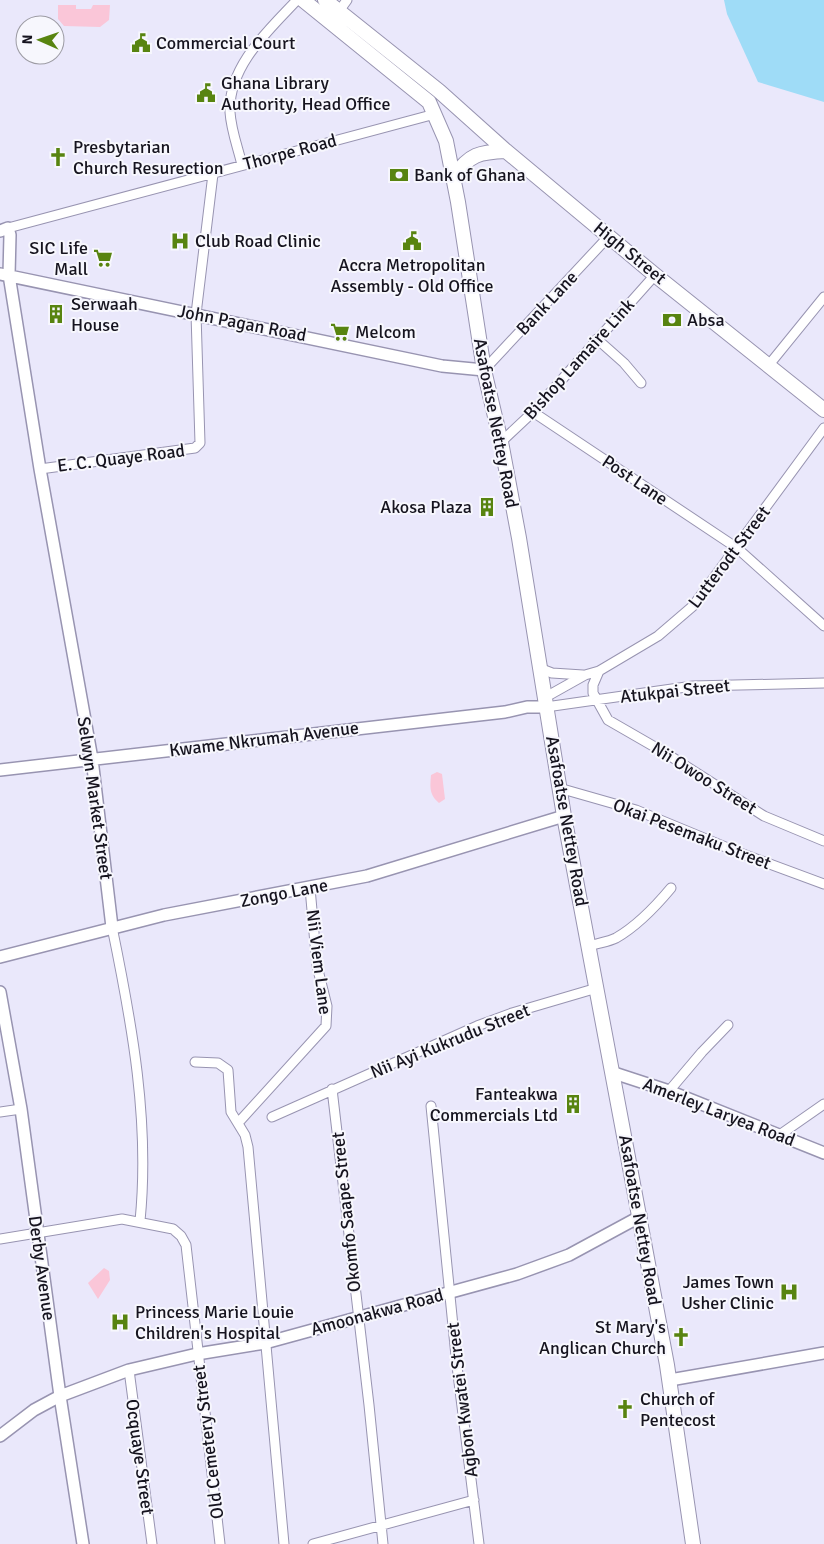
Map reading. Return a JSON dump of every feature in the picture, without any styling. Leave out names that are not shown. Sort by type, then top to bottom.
[{"type":"main road","points":[[303,0],[432,108],[439,91]]},
{"type":"main road","name":"High Street","points":[[325,0],[343,6],[506,151],[824,410]]},
{"type":"main road","name":"Asafoatse Nettey Road","points":[[432,108],[446,141],[454,177],[484,370],[501,442],[519,538],[564,816],[641,1216],[670,1380],[693,1544]]},
{"type":"main road","points":[[454,177],[469,159],[478,153],[506,151]]},
{"type":"main road","name":"Selwyn Market Street","points":[[4,230],[10,235],[5,275],[92,759],[112,927]]},
{"type":"main road","name":"John Pagan Road","points":[[5,275],[442,366],[484,370]]},
{"type":"main road","name":"Kwame Nkrumah Avenue","points":[[0,770],[505,712],[545,702]]},
{"type":"main road","name":"Zongo Lane","points":[[0,957],[164,915],[367,876],[564,816]]},
{"type":"main road","name":"Derby Avenue","points":[[0,992],[21,1109],[60,1396],[83,1544]]},
{"type":"main road","name":"Amerley Laryea Road","points":[[614,1073],[780,1134],[824,1153]]},
{"type":"main road","name":"Amoonakwa Road","points":[[0,1436],[34,1410],[60,1396],[129,1370],[197,1354],[265,1343],[548,1265],[641,1216]]},
{"type":"main road","points":[[670,1380],[824,1353]]},
{"type":"street","points":[[242,165],[230,112],[238,77],[246,59],[260,40],[297,0]]},
{"type":"street","name":"Thorpe Road","points":[[4,230],[213,174],[432,108]]},
{"type":"street","name":"E. C. Quaye Road","points":[[40,468],[198,446],[200,443],[196,314],[213,174]]},
{"type":"street","name":"Bank Lane","points":[[484,370],[609,236]]},
{"type":"street","name":"Bishop Lamaire Link","points":[[501,442],[533,412],[655,274]]},
{"type":"street","points":[[768,366],[824,297]]},
{"type":"street","points":[[597,339],[641,383]]},
{"type":"street","name":"Post Lane","points":[[533,412],[737,548],[824,626]]},
{"type":"street","name":"Lutterodt Street","points":[[585,675],[598,671],[658,636],[694,606],[824,428]]},
{"type":"street","points":[[539,668],[552,673],[585,675]]},
{"type":"street","points":[[595,700],[593,685],[598,671]]},
{"type":"street","points":[[545,702],[585,675]]},
{"type":"street","name":"Atukpai Street","points":[[545,702],[595,700],[692,686],[824,683]]},
{"type":"street","name":"Nii Owoo Street","points":[[595,700],[608,720],[667,754],[764,816],[824,841]]},
{"type":"street","name":"Okai Pesemaku Street","points":[[560,788],[636,810],[740,853],[824,884]]},
{"type":"street","name":"Nii Viem Lane","points":[[238,1123],[326,1026],[327,1006],[317,966],[310,888]]},
{"type":"street","points":[[590,946],[615,938],[625,931],[647,914],[671,888]]},
{"type":"street","name":"Selwyn Market Street","points":[[112,927],[132,1032],[143,1124],[144,1185],[140,1221]]},
{"type":"street","name":"Nii Ayi Kukrudu Street","points":[[272,1117],[476,1026],[512,1013],[598,988]]},
{"type":"street","points":[[669,1092],[702,1052],[728,1025]]},
{"type":"street","points":[[195,1062],[218,1063],[228,1070],[231,1112],[248,1147],[284,1544]]},
{"type":"street","name":"Okomfo Saape Street","points":[[332,1089],[383,1544]]},
{"type":"street","points":[[780,1134],[824,1104]]},
{"type":"street","name":"Agbon Kwatei Street","points":[[431,1106],[479,1544]]},
{"type":"street","points":[[0,1112],[21,1109]]},
{"type":"street","points":[[0,1239],[122,1219],[140,1221]]},
{"type":"street","name":"Old Cemetery Street","points":[[140,1221],[173,1229],[181,1236],[186,1245],[220,1544]]},
{"type":"street","name":"Ocquaye Street","points":[[129,1370],[152,1544]]},
{"type":"street","points":[[313,1544],[474,1500]]},
{"type":"shaded area","points":[[58,5],[76,5],[76,9],[91,9],[93,5],[110,5],[109,20],[100,27],[65,26],[65,15],[58,15]]},
{"type":"shaded area","points":[[437,772],[442,774],[445,799],[439,803],[433,797],[430,787],[431,775]]},
{"type":"shaded area","points":[[104,1268],[109,1271],[110,1280],[98,1299],[88,1283]]},
{"type":"water","points":[[724,0],[824,0],[824,102],[758,82],[727,14]]},
{"type":"place","name":"Commercial Court","points":[[141,43]]},
{"type":"place","name":"Ghana Library Authority, Head Office","points":[[206,93]]},
{"type":"place","name":"Presbytarian Church Resurection","points":[[58,157]]},
{"type":"place","name":"Bank of Ghana","points":[[399,175]]},
{"type":"place","name":"Club Road Clinic","points":[[180,241]]},
{"type":"place","name":"Accra Metropolitan Assembly - Old Office","points":[[412,241]]},
{"type":"place","name":"SIC Life Mall","points":[[103,258]]},
{"type":"place","name":"Serwaah House","points":[[56,314]]},
{"type":"place","name":"Absa","points":[[672,320]]},
{"type":"place","name":"Melcom","points":[[340,332]]},
{"type":"place","name":"Akosa Plaza","points":[[487,507]]},
{"type":"place","name":"Fanteakwa Commercials Ltd","points":[[573,1104]]},
{"type":"place","name":"James Town Usher Clinic","points":[[789,1292]]},
{"type":"place","name":"Princess Marie Louie Children's Hospital","points":[[120,1322]]},
{"type":"place","name":"St Mary's Anglican Church","points":[[681,1337]]},
{"type":"place","name":"Church of Pentecost","points":[[625,1409]]}]
